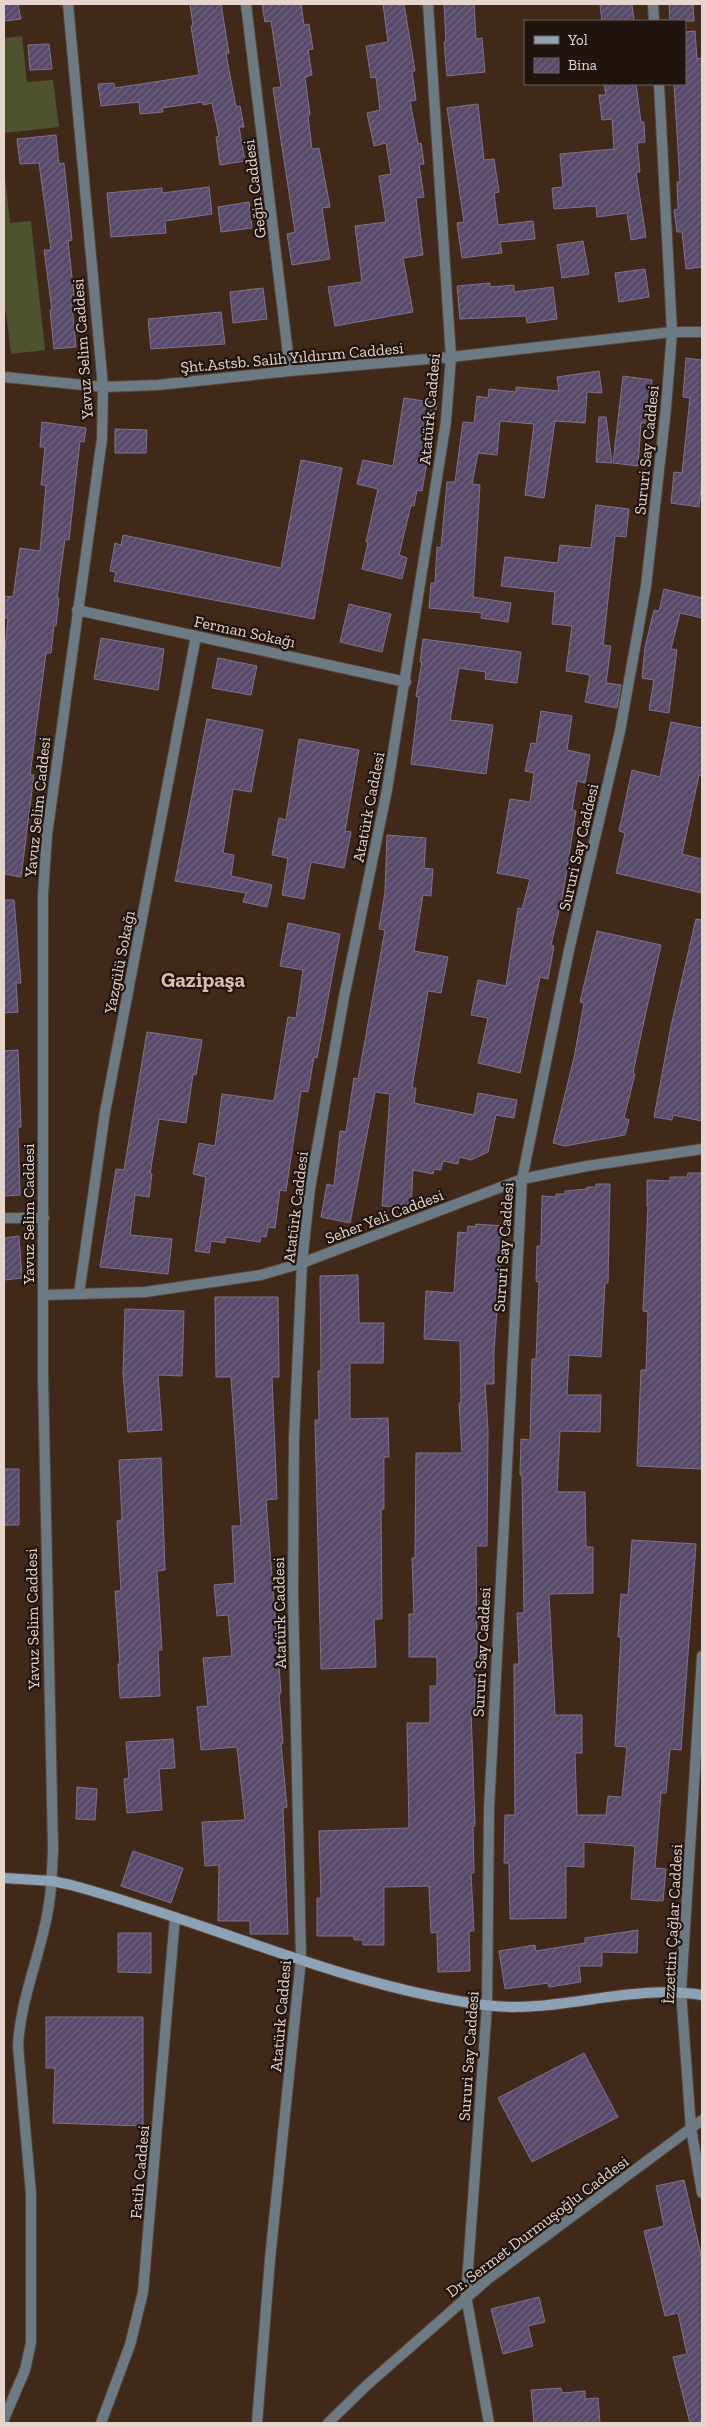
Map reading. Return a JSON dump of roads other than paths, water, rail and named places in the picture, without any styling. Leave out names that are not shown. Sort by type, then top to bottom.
[{"type":"main road","points":[[4,1878],[52,1881],[99,1892],[367,1980],[453,2001],[488,2006],[520,2006],[638,1992],[681,1992],[702,1995]]},
{"type":"street","name":"Yavuz Selim Caddesi","points":[[4,2419],[25,2370],[30,2343],[31,2194],[18,2046],[19,2024],[44,1930],[52,1881],[53,1849],[48,1698],[43,896],[47,835],[102,439],[103,387],[68,4]]},
{"type":"street","name":"Geğin Caddesi","points":[[246,4],[290,371]]},
{"type":"street","name":"Atatürk Caddesi","points":[[256,2423],[270,2259],[301,1959],[294,1583],[294,1438],[302,1263],[310,1188],[341,1016],[387,790],[406,682],[446,421],[451,357],[428,4]]},
{"type":"street","points":[[653,4],[654,20]]},
{"type":"street","name":"Sururi Say Caddesi","points":[[489,2423],[466,2296],[488,2006],[488,1809],[522,1179],[569,950],[622,721],[646,586],[666,408],[672,332],[659,85]]},
{"type":"street","name":"Şht.Astsb. Salih Yıldırım Caddesi","points":[[4,377],[103,387],[158,385],[451,357],[672,332],[702,332]]},
{"type":"street","name":"Ferman Sokağı","points":[[77,610],[406,682]]},
{"type":"street","name":"Yazgülü Sokağı","points":[[79,1294],[106,1112],[196,636]]},
{"type":"street","name":"Seher Yeli Caddesi","points":[[44,1295],[145,1292],[228,1281],[302,1263],[522,1179],[587,1166],[702,1149]]},
{"type":"street","points":[[4,1218],[44,1218]]},
{"type":"street","name":"İzzettin Çağlar Caddesi","points":[[702,1656],[681,1992],[691,2128],[702,2193]]},
{"type":"street","name":"Fatih Caddesi","points":[[101,2423],[130,2346],[143,2292],[175,1917]]},
{"type":"street","name":"Dr. Sermet Durmuşoğlu Caddesi","points":[[328,2423],[466,2296],[702,2120]]},
{"type":"district","name":"Gazipaşa","points":[[203,980]]}]
